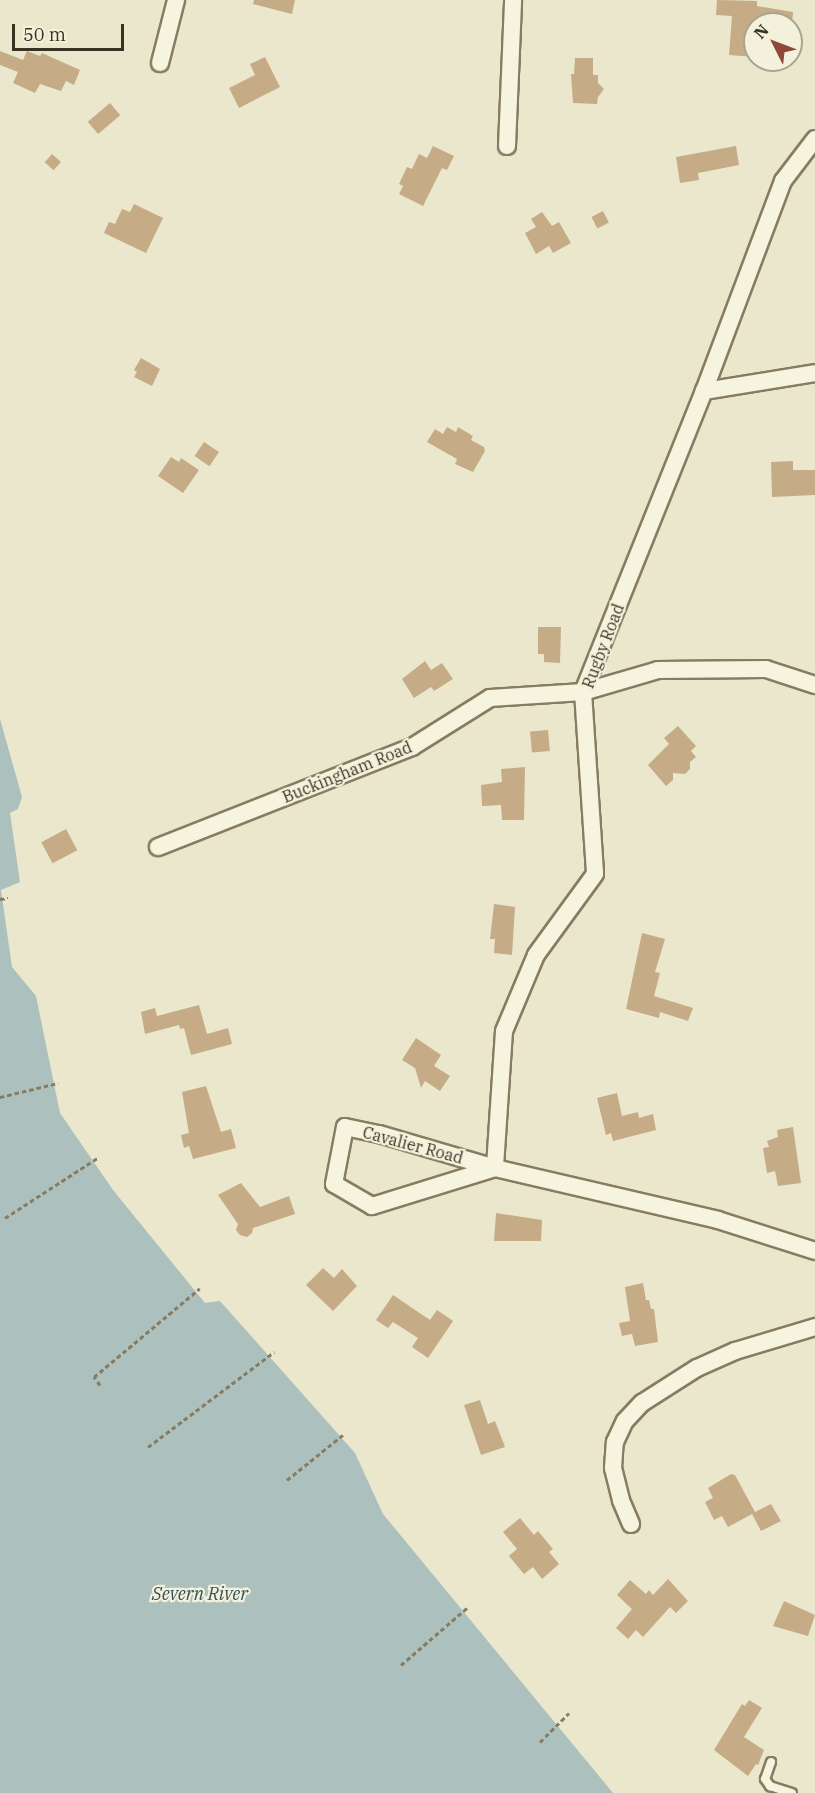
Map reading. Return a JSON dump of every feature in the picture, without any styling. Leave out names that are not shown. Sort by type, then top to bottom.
[{"type":"street","points":[[160,63],[176,0]]},
{"type":"street","points":[[507,146],[513,0]]},
{"type":"street","name":"Rugby Road","points":[[495,1168],[504,1031],[536,955],[595,874],[584,692],[705,391],[783,182],[815,138]]},
{"type":"street","points":[[705,391],[815,373]]},
{"type":"street","name":"Buckingham Road","points":[[158,847],[412,747],[490,698],[584,692],[658,670],[766,669],[815,685]]},
{"type":"street","name":"Cavalier Road","points":[[474,1169],[380,1134],[345,1127],[334,1184],[372,1206],[474,1169],[495,1168],[718,1220],[815,1251]]},
{"type":"street","points":[[631,1524],[621,1500],[614,1468],[615,1442],[625,1421],[642,1403],[697,1368],[735,1351],[815,1327]]},
{"type":"lane","points":[[771,1762],[765,1779],[770,1786],[792,1793]]},
{"type":"path","points":[[0,899],[8,898]]},
{"type":"path","points":[[0,1097],[58,1083]]},
{"type":"path","points":[[5,1218],[99,1157]]},
{"type":"path","points":[[100,1385],[94,1377],[200,1288]]},
{"type":"path","points":[[148,1447],[274,1352]]},
{"type":"path","points":[[287,1480],[344,1434]]},
{"type":"path","points":[[401,1665],[470,1606]]},
{"type":"path","points":[[540,1742],[569,1713]]},
{"type":"water","name":"Severn River","points":[[0,719],[22,797],[18,809],[10,813],[20,882],[1,890],[12,967],[36,996],[60,1113],[113,1190],[205,1303],[220,1301],[355,1453],[383,1514],[613,1793],[0,1793]]},
{"type":"building","points":[[254,0],[295,0],[292,14],[253,4]]},
{"type":"building","points":[[717,0],[757,1],[757,6],[793,12],[743,12],[743,56],[729,55],[732,16],[716,15]]},
{"type":"building","points":[[0,51],[23,60],[27,51],[40,56],[42,53],[80,70],[74,85],[66,81],[61,91],[40,84],[35,93],[13,83],[18,72],[0,65]]},
{"type":"building","points":[[265,57],[280,87],[239,108],[229,88],[255,75],[250,64]]},
{"type":"building","points":[[575,58],[593,58],[593,75],[598,75],[598,83],[604,89],[598,97],[597,104],[573,103],[571,74],[574,74]]},
{"type":"building","points":[[110,103],[120,115],[98,134],[88,122]]},
{"type":"building","points":[[433,146],[454,156],[447,170],[442,168],[423,206],[399,194],[403,186],[399,184],[407,167],[412,169],[419,154],[427,158]]},
{"type":"building","points":[[736,146],[739,165],[698,173],[699,180],[680,183],[676,157]]},
{"type":"building","points":[[52,154],[61,162],[54,170],[45,162]]},
{"type":"building","points":[[134,204],[163,218],[146,253],[104,233],[109,222],[115,224],[122,209],[130,212]]},
{"type":"building","points":[[603,211],[609,223],[597,228],[591,217]]},
{"type":"building","points":[[542,212],[552,226],[559,222],[571,243],[553,253],[549,246],[536,254],[525,233],[536,227],[531,219]]},
{"type":"building","points":[[141,358],[160,369],[152,386],[134,377],[137,372],[134,370]]},
{"type":"building","points":[[447,427],[456,432],[458,427],[473,436],[471,440],[484,447],[485,451],[473,472],[455,464],[457,459],[427,442],[435,429],[443,434]]},
{"type":"building","points":[[204,442],[219,452],[209,466],[194,456]]},
{"type":"building","points":[[171,457],[179,462],[181,458],[199,470],[183,493],[158,476]]},
{"type":"building","points":[[793,461],[793,470],[815,470],[815,495],[772,497],[771,462]]},
{"type":"building","points":[[538,627],[561,627],[560,663],[544,662],[544,654],[538,654]]},
{"type":"building","points":[[425,661],[431,670],[442,663],[453,679],[434,691],[431,687],[414,698],[402,679]]},
{"type":"building","points":[[678,726],[696,746],[691,751],[696,757],[690,762],[690,769],[685,774],[673,773],[673,780],[666,786],[648,765],[669,744],[664,738]]},
{"type":"building","points":[[548,730],[550,751],[532,752],[530,732]]},
{"type":"building","points":[[525,767],[524,820],[502,820],[501,805],[482,806],[481,785],[502,782],[501,769]]},
{"type":"building","points":[[66,829],[77,850],[53,863],[41,842]]},
{"type":"building","points":[[494,904],[515,907],[512,955],[494,953],[495,939],[490,939]]},
{"type":"building","points":[[642,933],[665,939],[655,972],[660,973],[654,996],[693,1008],[688,1021],[660,1012],[659,1018],[626,1009]]},
{"type":"building","points":[[199,1005],[207,1034],[228,1028],[232,1044],[191,1055],[184,1028],[180,1029],[179,1025],[145,1034],[141,1012],[155,1008],[157,1016]]},
{"type":"building","points":[[416,1038],[441,1055],[434,1066],[450,1076],[440,1091],[425,1081],[421,1088],[415,1068],[402,1060]]},
{"type":"building","points":[[206,1086],[221,1132],[231,1129],[236,1148],[193,1159],[189,1146],[184,1148],[181,1135],[189,1133],[182,1092]]},
{"type":"building","points":[[617,1093],[622,1116],[638,1112],[639,1118],[653,1114],[656,1130],[613,1141],[611,1133],[606,1135],[597,1098]]},
{"type":"building","points":[[793,1127],[801,1183],[778,1186],[775,1171],[767,1173],[763,1148],[769,1147],[767,1141],[778,1137],[777,1130]]},
{"type":"building","points":[[241,1183],[260,1207],[289,1196],[295,1214],[253,1228],[252,1233],[247,1237],[240,1235],[236,1230],[238,1224],[218,1195]]},
{"type":"building","points":[[496,1213],[542,1220],[541,1241],[494,1241]]},
{"type":"building","points":[[323,1268],[334,1278],[342,1269],[357,1286],[333,1311],[306,1285]]},
{"type":"building","points":[[643,1283],[646,1300],[649,1300],[651,1309],[654,1309],[658,1342],[635,1346],[632,1334],[622,1336],[619,1323],[630,1321],[625,1287]]},
{"type":"building","points":[[393,1295],[430,1320],[437,1310],[453,1321],[428,1358],[412,1347],[418,1338],[393,1322],[388,1328],[376,1320]]},
{"type":"building","points":[[480,1400],[488,1424],[495,1421],[505,1447],[481,1455],[464,1405]]},
{"type":"building","points":[[731,1474],[735,1475],[755,1512],[771,1504],[781,1521],[761,1531],[752,1514],[728,1527],[722,1516],[714,1520],[705,1502],[713,1498],[708,1488]]},
{"type":"building","points":[[520,1518],[534,1535],[538,1531],[553,1549],[549,1552],[559,1564],[542,1579],[533,1567],[524,1574],[509,1556],[517,1549],[503,1532]]},
{"type":"building","points":[[668,1579],[688,1601],[676,1613],[670,1607],[643,1637],[636,1630],[628,1639],[616,1628],[632,1609],[617,1595],[630,1580],[646,1594],[649,1590],[653,1595]]},
{"type":"building","points":[[784,1601],[815,1615],[808,1636],[773,1626]]},
{"type":"building","points":[[749,1700],[762,1708],[744,1737],[764,1750],[758,1765],[756,1764],[748,1776],[714,1750],[742,1704],[745,1706]]}]
